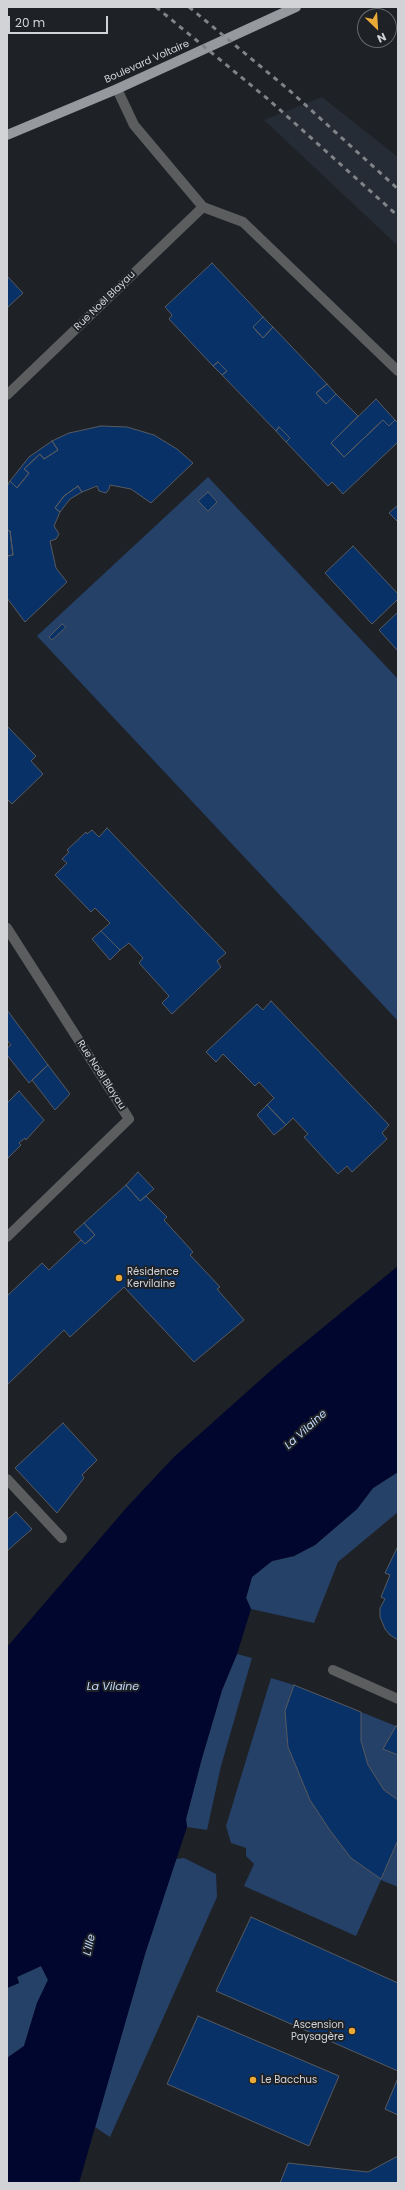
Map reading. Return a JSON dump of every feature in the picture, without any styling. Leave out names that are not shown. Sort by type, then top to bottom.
[{"type":"main road","name":"Boulevard Voltaire","points":[[7,135],[117,89],[296,7]]},
{"type":"street","points":[[117,89],[134,125],[203,207],[243,222],[398,371]]},
{"type":"street","name":"Rue Noël Blayau","points":[[7,394],[203,207]]},
{"type":"street","name":"Rue Noël Blayau","points":[[7,928],[129,1118],[7,1237]]},
{"type":"street","points":[[7,1479],[62,1538]]},
{"type":"street","points":[[332,1670],[398,1699]]},
{"type":"shaded area","points":[[322,97],[398,157],[398,246],[264,120]]},
{"type":"shaded area","points":[[208,477],[398,679],[398,1021],[37,636]]},
{"type":"shaded area","points":[[398,1472],[398,1512],[338,1562],[314,1623],[251,1609],[246,1598],[252,1577],[272,1561],[294,1556],[315,1545],[357,1509],[373,1488]]},
{"type":"shaded area","points":[[237,1654],[252,1658],[221,1766],[207,1830],[187,1827],[186,1819],[202,1758],[222,1690]]},
{"type":"shaded area","points":[[271,1678],[294,1685],[285,1711],[288,1747],[310,1800],[329,1829],[351,1858],[381,1879],[398,1840],[398,1887],[381,1880],[356,1936],[244,1886],[254,1864],[246,1856],[246,1848],[231,1843],[226,1826]]},
{"type":"shaded area","points":[[361,1712],[396,1726],[384,1749],[398,1755],[398,1800],[384,1790],[368,1765],[361,1741]]},
{"type":"shaded area","points":[[184,1858],[216,1874],[217,1897],[110,2137],[95,2127],[145,1954],[176,1859]]},
{"type":"shaded area","points":[[41,1966],[48,1980],[37,2003],[24,2046],[7,2058],[7,1988],[19,1983],[17,1977]]},
{"type":"water","name":"La Vilaine","points":[[398,1266],[398,1472],[373,1488],[357,1509],[315,1545],[294,1556],[272,1561],[252,1577],[246,1598],[251,1609],[237,1654],[222,1690],[186,1819],[187,1827],[145,1954],[79,2183],[7,2183],[7,2058],[24,2046],[37,2003],[48,1980],[41,1966],[17,1977],[19,1983],[7,1988],[7,1647],[127,1507],[174,1457],[276,1366]]},
{"type":"building","points":[[212,263],[263,317],[253,327],[263,338],[273,327],[327,384],[316,393],[326,404],[336,394],[358,416],[331,443],[344,457],[383,420],[389,426],[395,420],[398,423],[398,442],[343,494],[332,482],[328,486],[286,442],[290,438],[279,427],[276,431],[222,375],[227,371],[218,362],[213,366],[169,319],[172,315],[165,307]]},
{"type":"building","points":[[7,276],[23,293],[7,308]]},
{"type":"building","points":[[263,317],[273,327],[263,338],[253,327]]},
{"type":"building","points":[[218,362],[227,371],[222,375],[213,366]]},
{"type":"building","points":[[327,384],[336,394],[326,404],[316,393]]},
{"type":"building","points":[[376,399],[395,420],[389,426],[383,420],[344,457],[331,443]]},
{"type":"building","points":[[101,426],[127,427],[154,435],[177,449],[193,463],[151,503],[131,489],[110,485],[106,493],[99,491],[97,486],[82,492],[78,486],[64,496],[55,508],[60,512],[54,526],[59,534],[56,539],[50,541],[56,568],[67,582],[25,622],[7,598],[7,556],[13,555],[10,531],[7,530],[7,486],[10,481],[17,488],[29,473],[24,469],[40,454],[44,459],[58,450],[52,441],[69,433]]},
{"type":"building","points":[[279,427],[290,438],[286,442],[276,431]]},
{"type":"building","points":[[52,441],[58,450],[44,459],[40,454],[24,469],[29,473],[17,488],[10,481],[29,457]]},
{"type":"building","points":[[78,486],[82,492],[70,499],[60,512],[55,508],[64,496]]},
{"type":"building","points":[[208,492],[217,502],[208,511],[198,501]]},
{"type":"building","points":[[398,505],[398,522],[389,513]]},
{"type":"building","points":[[7,530],[10,531],[13,555],[7,556]]},
{"type":"building","points":[[353,546],[398,594],[398,599],[372,624],[325,573]]},
{"type":"building","points":[[398,612],[398,651],[379,630]]},
{"type":"building","points":[[62,624],[66,627],[52,640],[49,637]]},
{"type":"building","points":[[7,726],[36,756],[31,761],[43,774],[12,804],[7,799]]},
{"type":"building","points":[[107,828],[226,953],[217,961],[221,967],[172,1014],[162,1003],[169,996],[139,963],[143,958],[129,943],[120,950],[101,931],[110,923],[95,908],[91,912],[55,875],[67,863],[62,859],[69,852],[67,850],[86,832],[87,834],[92,830],[99,837]]},
{"type":"building","points":[[101,931],[120,950],[110,960],[92,939]]},
{"type":"building","points":[[271,1001],[389,1125],[382,1133],[387,1139],[352,1172],[347,1166],[338,1174],[304,1137],[308,1134],[293,1118],[286,1125],[267,1105],[274,1098],[259,1082],[255,1086],[223,1054],[216,1062],[206,1052],[257,1004],[263,1010]]},
{"type":"building","points":[[7,1010],[48,1065],[29,1083],[7,1055],[7,1048],[11,1045],[7,1040]]},
{"type":"building","points":[[48,1065],[70,1094],[55,1110],[32,1080]]},
{"type":"building","points":[[19,1091],[44,1120],[26,1140],[25,1138],[19,1143],[21,1145],[7,1159],[7,1103]]},
{"type":"building","points":[[267,1105],[286,1125],[274,1135],[257,1115]]},
{"type":"building","points":[[138,1172],[154,1189],[140,1201],[126,1185]]},
{"type":"building","name":"Résidence Kervilaine","points":[[126,1185],[140,1201],[146,1196],[167,1217],[164,1220],[193,1252],[190,1255],[220,1287],[217,1289],[244,1320],[194,1362],[124,1287],[70,1337],[64,1330],[7,1385],[7,1296],[42,1263],[49,1270],[81,1240],[85,1244],[95,1235],[84,1223]]},
{"type":"building","points":[[84,1223],[95,1235],[85,1244],[74,1232]]},
{"type":"building","points":[[63,1423],[97,1460],[82,1475],[84,1478],[57,1513],[15,1468]]},
{"type":"building","points":[[16,1512],[32,1529],[7,1551],[7,1520]]},
{"type":"building","points":[[398,1546],[398,1640],[390,1635],[385,1629],[380,1617],[380,1608],[385,1599],[381,1597],[390,1575],[385,1573]]},
{"type":"building","points":[[294,1685],[361,1712],[361,1741],[368,1765],[384,1790],[398,1800],[398,1840],[381,1879],[351,1858],[329,1829],[310,1800],[288,1747],[285,1711]]},
{"type":"building","points":[[396,1726],[398,1727],[398,1755],[383,1749]]},
{"type":"building","name":"Ascension Paysagère","points":[[251,1917],[398,1983],[398,2071],[216,1991]]},
{"type":"building","name":"Le Bacchus","points":[[198,2016],[339,2076],[309,2146],[167,2084]]},
{"type":"building","points":[[398,2078],[398,2115],[385,2109]]},
{"type":"building","points":[[398,2156],[398,2183],[280,2183],[288,2163],[368,2172]]},
{"type":"railway","points":[[156,7],[269,100],[398,216]]},
{"type":"railway","points":[[189,7],[289,90],[398,189]]},
{"type":"place","name":"Résidence Kervilaine","points":[[119,1278]]},
{"type":"place","name":"Ascension Paysagère","points":[[352,2031]]},
{"type":"place","name":"Le Bacchus","points":[[253,2080]]},
{"type":"water label","name":"L'Ille","points":[[90,1945]]}]
